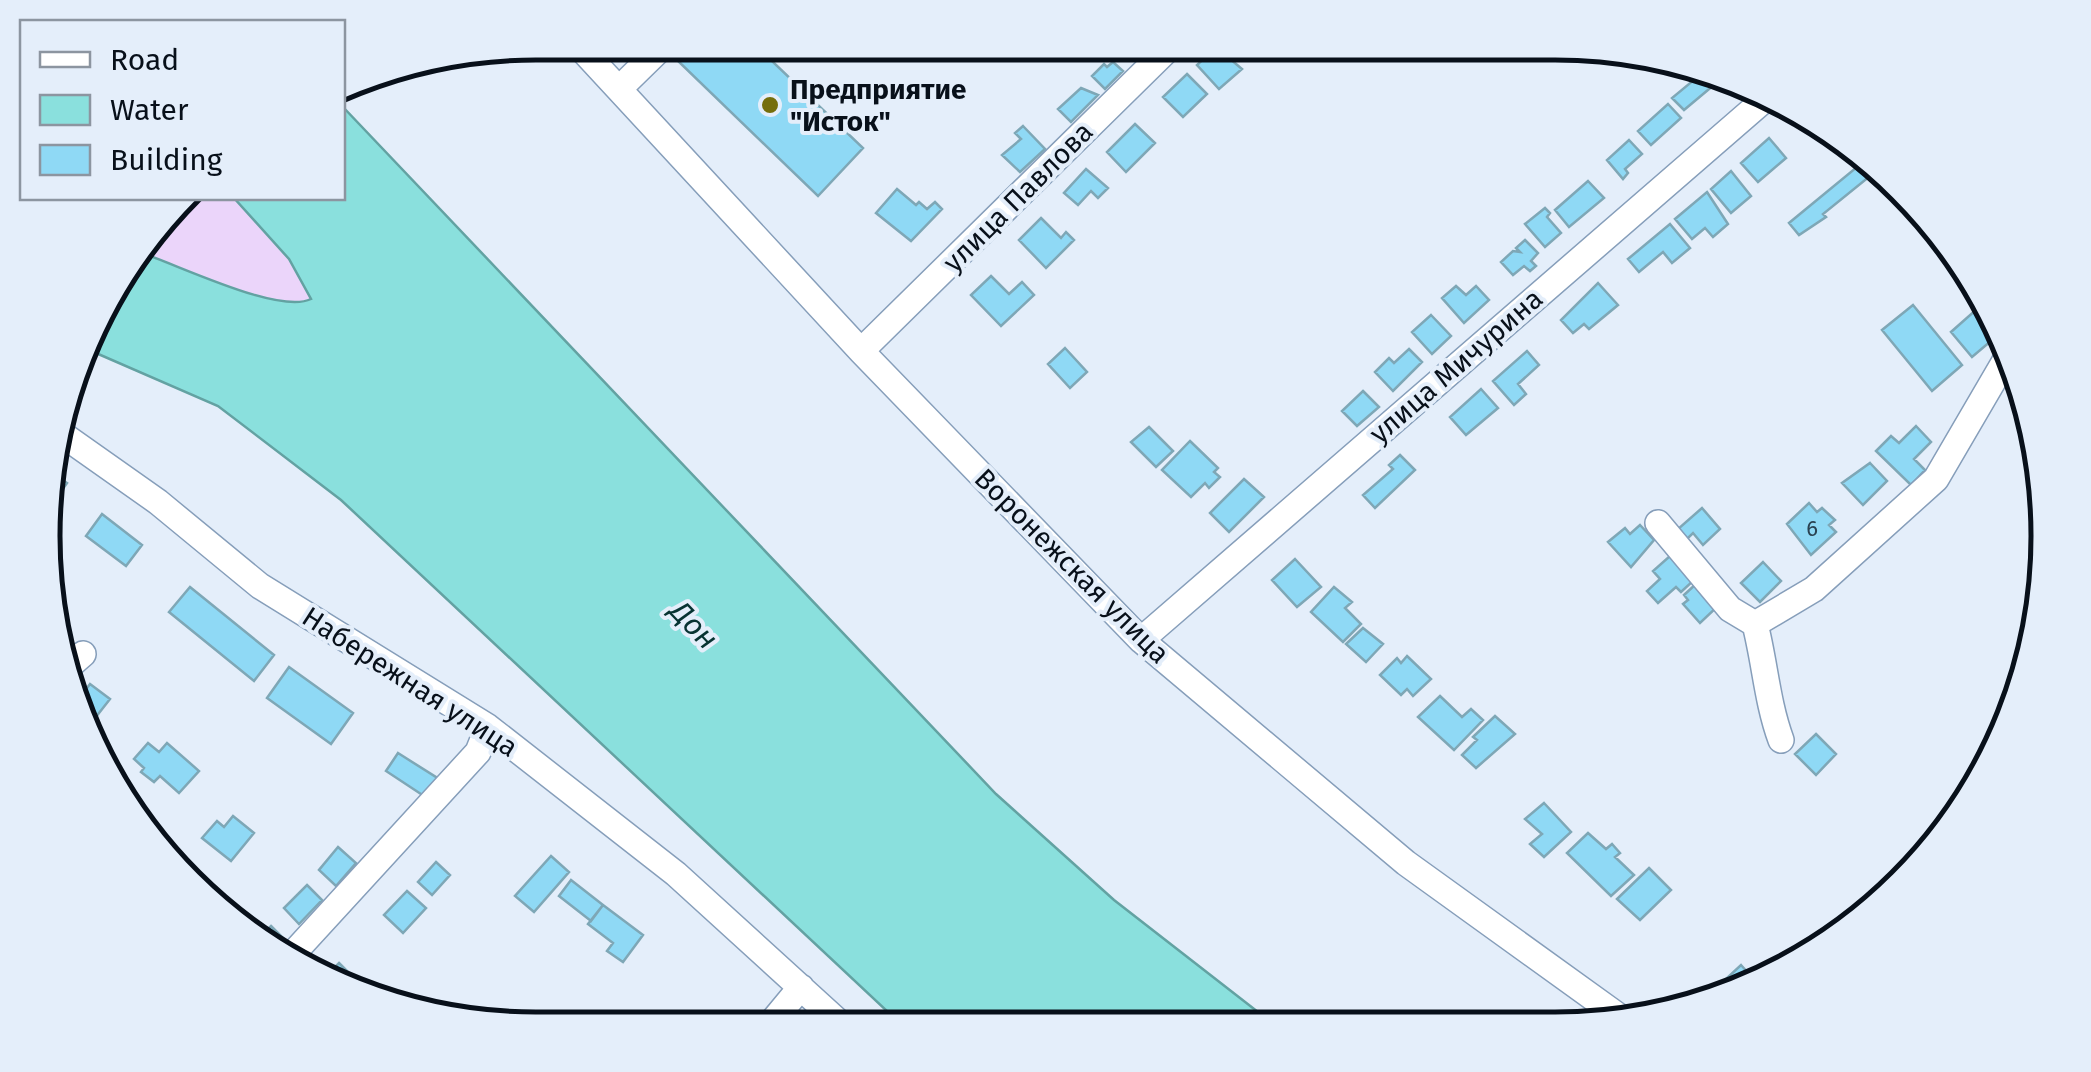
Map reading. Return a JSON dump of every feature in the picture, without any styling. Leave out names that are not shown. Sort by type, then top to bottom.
[{"type":"street","name":"Воронежская улица","points":[[594,60],[862,351],[1140,640],[1406,864],[1608,1009]]},
{"type":"street","points":[[621,87],[649,60]]},
{"type":"street","name":"улица Павлова","points":[[862,351],[1157,60]]},
{"type":"street","name":"улица Мичурина","points":[[1140,640],[1758,105]]},
{"type":"street","points":[[1755,624],[1814,589],[1936,479],[2001,369]]},
{"type":"street","name":"Набережная улица","points":[[70,440],[158,502],[260,586],[488,727],[676,874],[827,1012]]},
{"type":"street","points":[[1658,524],[1730,609],[1755,624],[1769,688],[1767,702],[1781,740]]},
{"type":"street","points":[[299,948],[478,752],[488,727]]},
{"type":"street","points":[[780,1012],[800,987]]},
{"type":"shaded area","points":[[198,200],[236,200],[289,259],[311,298],[275,300],[151,257]]},
{"type":"water","name":"Дон","points":[[345,109],[996,794],[1114,900],[1258,1012],[888,1012],[341,500],[218,406],[96,353],[151,257],[251,294],[296,302],[311,299],[289,259],[236,200],[345,200]]},
{"type":"building","name":"Предприятие \"Исток\"","points":[[771,60],[863,148],[818,196],[678,61]]},
{"type":"building","points":[[1202,60],[1231,60],[1242,69],[1219,89],[1197,65]]},
{"type":"building","points":[[1113,62],[1123,71],[1105,89],[1092,76],[1104,64],[1107,67]]},
{"type":"building","points":[[1187,74],[1207,94],[1183,117],[1163,97]]},
{"type":"building","points":[[1693,81],[1712,87],[1684,110],[1672,98]]},
{"type":"building","points":[[1081,88],[1098,95],[1071,122],[1058,109]]},
{"type":"building","points":[[1668,104],[1681,118],[1651,145],[1638,131]]},
{"type":"building","points":[[1135,124],[1155,143],[1126,172],[1107,152]]},
{"type":"building","points":[[1023,126],[1045,149],[1020,172],[1002,155],[1021,139],[1015,133]]},
{"type":"building","points":[[1769,138],[1786,158],[1758,182],[1741,163]]},
{"type":"building","points":[[1629,140],[1642,154],[1625,169],[1628,173],[1623,179],[1607,160]]},
{"type":"building","points":[[1856,167],[1868,177],[1823,214],[1826,217],[1799,235],[1789,223]]},
{"type":"building","points":[[1086,169],[1108,188],[1098,198],[1091,191],[1078,205],[1064,193]]},
{"type":"building","points":[[1731,171],[1751,196],[1731,213],[1711,189]]},
{"type":"building","points":[[1588,181],[1604,198],[1569,227],[1555,210]]},
{"type":"building","points":[[897,189],[916,205],[919,202],[927,209],[935,202],[942,209],[911,241],[876,213]]},
{"type":"building","points":[[1707,192],[1728,224],[1713,237],[1705,228],[1692,239],[1675,219]]},
{"type":"building","points":[[1545,208],[1550,213],[1547,217],[1561,233],[1545,247],[1525,224]]},
{"type":"building","points":[[1041,218],[1061,238],[1066,232],[1074,240],[1046,268],[1019,240]]},
{"type":"building","points":[[1670,224],[1690,248],[1672,263],[1663,252],[1639,272],[1628,259]]},
{"type":"building","points":[[1525,240],[1538,253],[1531,261],[1536,266],[1530,271],[1524,266],[1513,275],[1501,262],[1513,251],[1520,252],[1516,248]]},
{"type":"building","points":[[991,276],[1009,294],[1022,282],[1034,295],[1001,326],[971,295]]},
{"type":"building","points":[[1598,283],[1618,305],[1589,329],[1584,324],[1573,333],[1561,320]]},
{"type":"building","points":[[1456,286],[1466,295],[1476,286],[1489,300],[1464,323],[1442,298]]},
{"type":"building","points":[[1913,305],[1962,365],[1932,391],[1882,330]]},
{"type":"building","points":[[1974,311],[1990,342],[1972,357],[1951,332]]},
{"type":"building","points":[[1431,315],[1451,336],[1432,354],[1412,332]]},
{"type":"building","points":[[1065,348],[1087,372],[1070,388],[1048,364]]},
{"type":"building","points":[[1409,349],[1422,362],[1393,391],[1375,372],[1389,358],[1394,363]]},
{"type":"building","points":[[1527,351],[1539,365],[1518,384],[1526,394],[1514,405],[1493,381]]},
{"type":"building","points":[[1481,389],[1498,408],[1466,435],[1450,417]]},
{"type":"building","points":[[1363,391],[1379,407],[1357,426],[1342,411]]},
{"type":"building","points":[[1916,426],[1931,442],[1914,459],[1925,470],[1911,485],[1876,451],[1891,436],[1899,443]]},
{"type":"building","points":[[1149,427],[1173,451],[1156,467],[1131,442]]},
{"type":"building","points":[[1190,441],[1218,468],[1214,472],[1220,477],[1209,488],[1205,483],[1191,497],[1162,470]]},
{"type":"building","points":[[1400,455],[1415,470],[1375,508],[1363,495],[1393,469],[1389,465]]},
{"type":"building","points":[[1870,463],[1887,481],[1863,505],[1842,483]]},
{"type":"building","points":[[1244,479],[1264,497],[1229,532],[1210,513]]},
{"type":"building","points":[[1809,503],[1817,512],[1822,508],[1835,520],[1829,525],[1836,532],[1811,555],[1787,524]]},
{"type":"building","points":[[1702,508],[1720,529],[1703,545],[1693,533],[1687,539],[1678,529]]},
{"type":"building","points":[[102,514],[142,545],[126,566],[86,536]]},
{"type":"building","points":[[1640,525],[1654,540],[1631,567],[1608,542],[1625,528],[1630,534]]},
{"type":"building","points":[[1670,556],[1693,581],[1681,592],[1676,587],[1658,603],[1647,591],[1660,579],[1653,571]]},
{"type":"building","points":[[1295,559],[1321,587],[1297,607],[1272,580]]},
{"type":"building","points":[[1763,562],[1781,581],[1760,602],[1741,583]]},
{"type":"building","points":[[1697,583],[1718,606],[1700,623],[1683,604],[1688,600],[1684,595]]},
{"type":"building","points":[[190,587],[274,655],[254,681],[169,612]]},
{"type":"building","points":[[1334,587],[1352,602],[1345,608],[1361,624],[1343,642],[1311,612]]},
{"type":"building","points":[[1363,628],[1383,644],[1366,662],[1346,644]]},
{"type":"building","points":[[1407,656],[1431,679],[1413,696],[1407,689],[1401,695],[1380,675],[1397,658],[1401,663]]},
{"type":"building","points":[[289,667],[353,713],[331,744],[267,698]]},
{"type":"building","points":[[90,684],[110,699],[96,717],[85,690]]},
{"type":"building","points":[[1440,696],[1462,717],[1471,709],[1483,720],[1454,750],[1418,717]]},
{"type":"building","points":[[1495,716],[1515,734],[1476,768],[1462,755],[1477,740],[1473,737]]},
{"type":"building","points":[[1816,734],[1836,754],[1816,775],[1795,754]]},
{"type":"building","points":[[148,743],[159,752],[167,743],[199,771],[179,793],[160,776],[154,782],[141,772],[144,768],[134,759]]},
{"type":"building","points":[[398,753],[439,779],[427,798],[386,771]]},
{"type":"building","points":[[1544,803],[1571,832],[1544,857],[1530,844],[1542,834],[1525,819]]},
{"type":"building","points":[[233,816],[254,833],[231,861],[202,838],[217,821],[224,827]]},
{"type":"building","points":[[1588,833],[1606,849],[1612,844],[1620,853],[1615,857],[1634,875],[1611,896],[1567,853]]},
{"type":"building","points":[[338,847],[356,863],[336,886],[319,870]]},
{"type":"building","points":[[551,856],[569,872],[534,912],[515,896]]},
{"type":"building","points":[[436,862],[450,875],[432,895],[418,882]]},
{"type":"building","points":[[1649,868],[1671,890],[1640,920],[1617,899]]},
{"type":"building","points":[[571,880],[603,905],[591,921],[559,896]]},
{"type":"building","points":[[307,885],[322,900],[299,924],[284,908]]},
{"type":"building","points":[[407,891],[426,908],[403,933],[384,915]]},
{"type":"building","points":[[603,905],[643,935],[623,962],[607,951],[613,943],[588,924]]},
{"type":"building","points":[[1741,965],[1747,972],[1737,976],[1724,981]]},
{"type":"place","name":"Предприятие \"Исток\"","points":[[770,105]]}]
